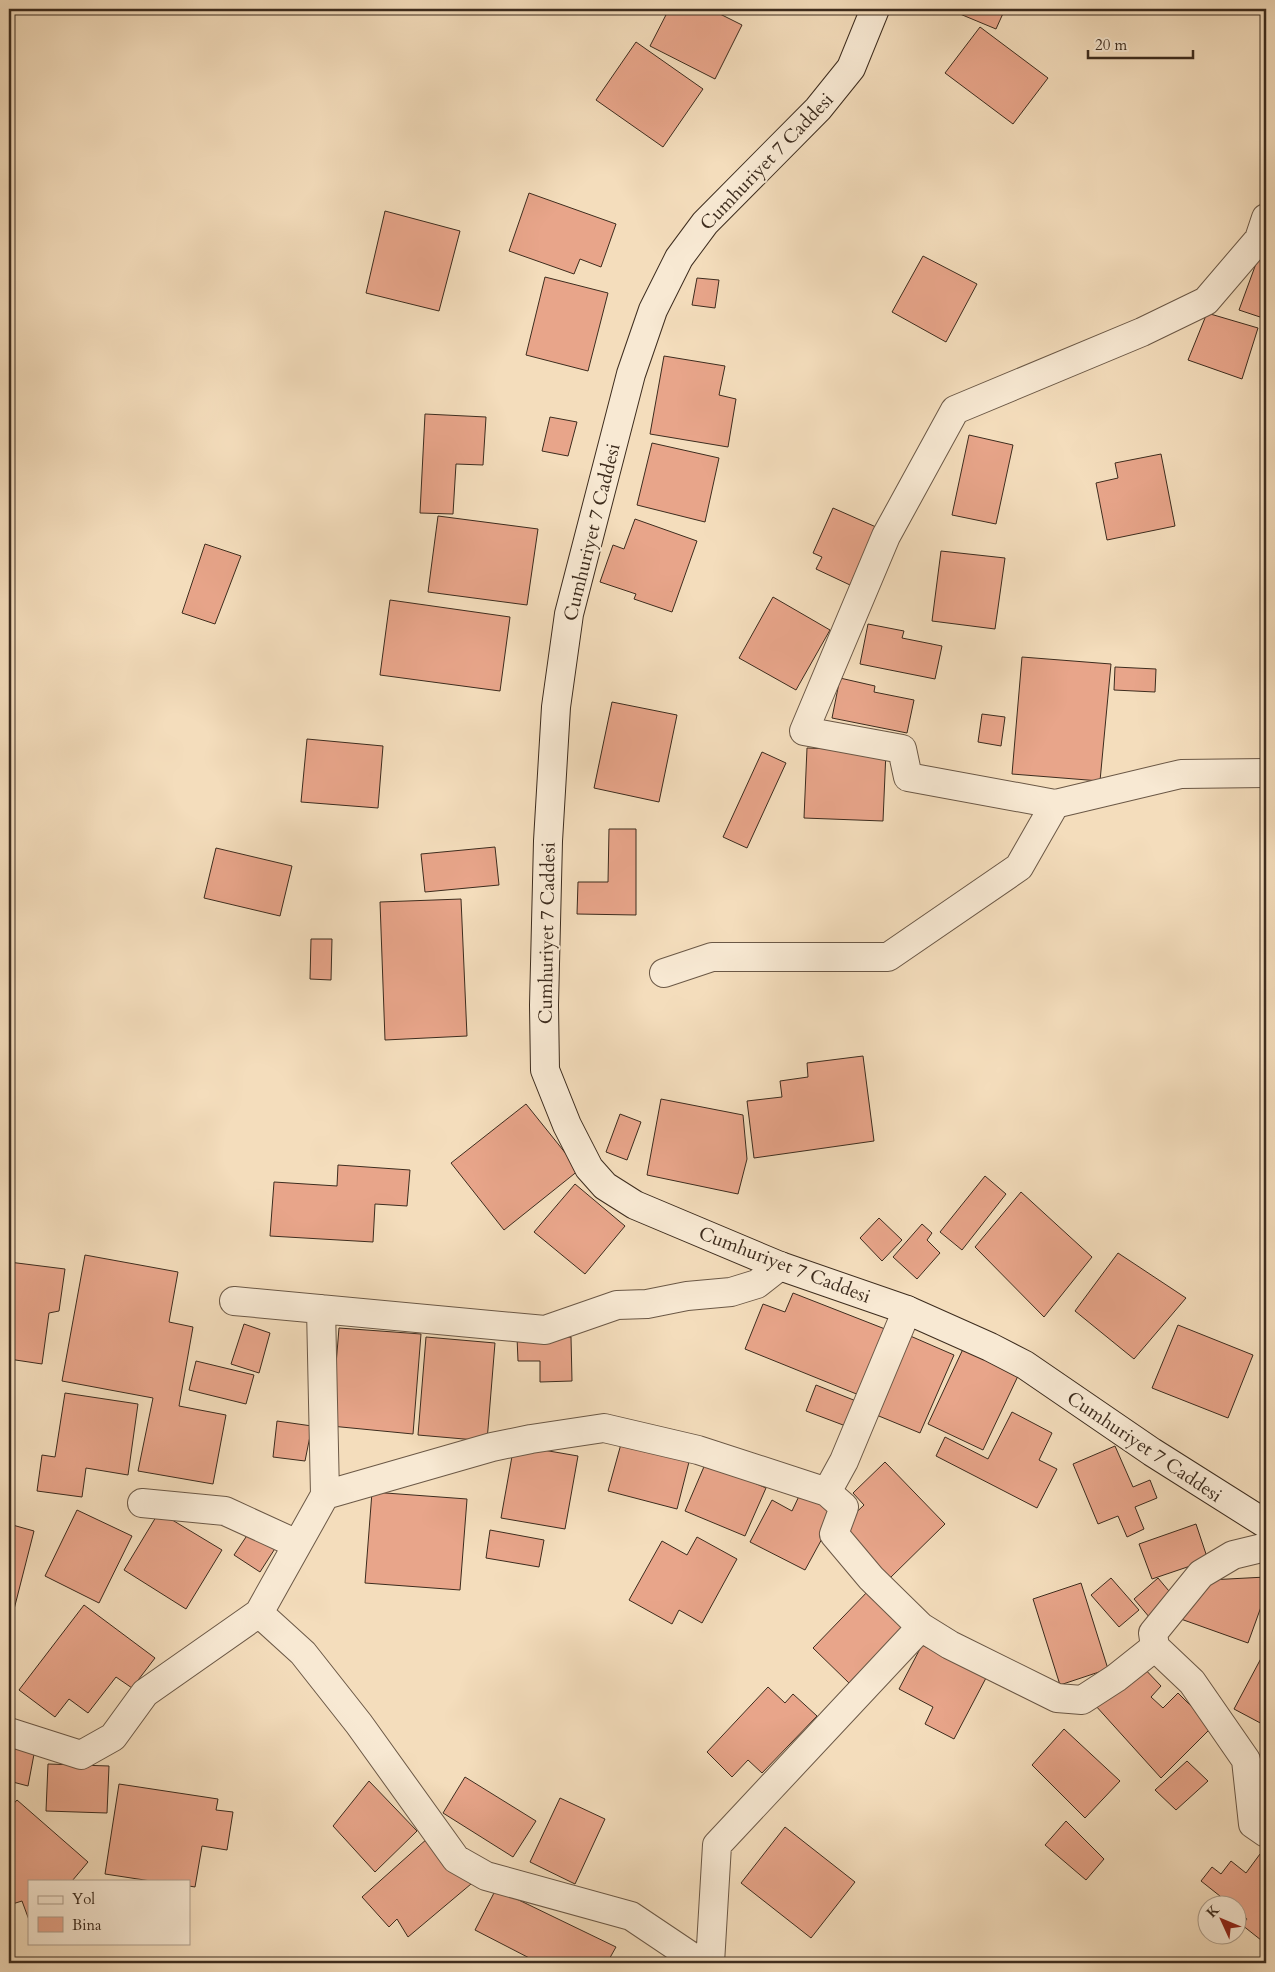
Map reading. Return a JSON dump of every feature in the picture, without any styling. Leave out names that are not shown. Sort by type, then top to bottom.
[{"type":"street","name":"Cumhuriyet 7 Caddesi","points":[[874,9],[851,68],[818,109],[705,223],[679,258],[653,310],[628,384],[571,606],[556,707],[548,841],[544,1005],[545,1070],[567,1125],[589,1168],[605,1186],[636,1204],[780,1266],[907,1310],[990,1347],[1025,1365],[1152,1452],[1266,1524]]},
{"type":"street","points":[[1264,233],[1206,301],[1142,332],[955,410],[886,536],[804,731],[902,749],[908,776],[1055,804],[1181,774],[1266,772]]},
{"type":"street","points":[[664,974],[712,957],[888,957],[1019,867],[1055,804]]},
{"type":"street","points":[[234,1301],[545,1330],[617,1305],[647,1304],[687,1296],[731,1292],[757,1284],[780,1266]]},
{"type":"street","points":[[9,1732],[81,1754],[114,1737],[146,1693],[259,1613],[325,1495],[321,1309]]},
{"type":"street","points":[[827,1492],[844,1461],[907,1310]]},
{"type":"street","points":[[325,1495],[492,1447],[604,1428],[698,1450],[827,1492],[844,1507],[834,1534],[871,1578],[921,1627],[950,1644],[1057,1698],[1082,1700],[1116,1678],[1155,1647]]},
{"type":"street","points":[[142,1503],[225,1511],[297,1544]]},
{"type":"street","points":[[1266,1547],[1233,1555],[1201,1574],[1153,1633],[1155,1647],[1192,1682],[1246,1760],[1253,1824],[1266,1833]]},
{"type":"street","points":[[259,1613],[303,1653],[359,1724],[456,1859],[486,1876],[631,1916],[701,1963]]},
{"type":"street","points":[[710,1963],[717,1845],[921,1627]]},
{"type":"building","points":[[669,9],[710,9],[742,25],[715,79],[650,46]]},
{"type":"building","points":[[948,9],[1005,9],[996,29]]},
{"type":"building","points":[[980,27],[1048,78],[1013,124],[945,73]]},
{"type":"building","points":[[636,42],[703,89],[663,147],[596,100]]},
{"type":"building","points":[[529,193],[616,224],[601,267],[580,259],[574,274],[509,251]]},
{"type":"building","points":[[385,211],[460,231],[439,311],[366,293]]},
{"type":"building","points":[[1261,250],[1266,252],[1266,319],[1239,310]]},
{"type":"building","points":[[923,256],[977,284],[946,342],[892,312]]},
{"type":"building","points":[[545,277],[608,293],[588,371],[526,355]]},
{"type":"building","points":[[697,278],[719,280],[715,308],[692,305]]},
{"type":"building","points":[[1207,313],[1258,328],[1242,379],[1188,360]]},
{"type":"building","points":[[664,356],[725,366],[719,395],[736,399],[728,447],[650,434]]},
{"type":"building","points":[[425,414],[486,417],[483,465],[456,464],[453,514],[420,513]]},
{"type":"building","points":[[550,417],[577,422],[568,456],[542,451]]},
{"type":"building","points":[[969,435],[1013,445],[996,524],[952,515]]},
{"type":"building","points":[[652,443],[719,458],[705,522],[637,505]]},
{"type":"building","points":[[1161,454],[1175,526],[1107,540],[1096,483],[1118,478],[1115,463]]},
{"type":"building","points":[[833,508],[876,527],[850,585],[816,569],[822,557],[813,553]]},
{"type":"building","points":[[438,516],[538,529],[527,605],[428,592]]},
{"type":"building","points":[[635,519],[697,541],[672,612],[634,599],[636,594],[600,582],[613,545],[624,549]]},
{"type":"building","points":[[205,544],[241,556],[215,624],[182,613]]},
{"type":"building","points":[[941,551],[1005,558],[995,629],[932,621]]},
{"type":"building","points":[[773,597],[830,630],[796,690],[739,658]]},
{"type":"building","points":[[390,600],[510,617],[500,691],[380,675]]},
{"type":"building","points":[[868,624],[904,631],[902,638],[942,646],[935,679],[860,664]]},
{"type":"building","points":[[1022,657],[1111,664],[1100,781],[1012,774]]},
{"type":"building","points":[[1115,667],[1156,669],[1155,692],[1114,690]]},
{"type":"building","points":[[840,678],[875,686],[874,692],[914,700],[907,733],[832,718]]},
{"type":"building","points":[[612,702],[677,715],[659,802],[594,788]]},
{"type":"building","points":[[982,714],[1005,717],[1001,746],[978,742]]},
{"type":"building","points":[[307,739],[383,746],[378,808],[301,802]]},
{"type":"building","points":[[807,748],[886,751],[883,821],[804,818]]},
{"type":"building","points":[[762,752],[786,763],[747,848],[723,837]]},
{"type":"building","points":[[609,829],[636,829],[636,915],[577,914],[578,882],[608,882]]},
{"type":"building","points":[[495,847],[499,885],[425,892],[421,854]]},
{"type":"building","points":[[216,848],[292,866],[280,916],[204,898]]},
{"type":"building","points":[[461,899],[467,1036],[385,1040],[380,902]]},
{"type":"building","points":[[311,939],[332,939],[331,980],[310,979]]},
{"type":"building","points":[[863,1056],[874,1141],[754,1158],[747,1101],[782,1097],[780,1081],[808,1077],[807,1063]]},
{"type":"building","points":[[661,1099],[743,1115],[747,1159],[738,1194],[647,1175]]},
{"type":"building","points":[[526,1104],[579,1170],[504,1230],[451,1163]]},
{"type":"building","points":[[620,1114],[641,1122],[627,1160],[606,1152]]},
{"type":"building","points":[[338,1165],[410,1170],[407,1206],[375,1204],[373,1242],[270,1236],[274,1182],[337,1186]]},
{"type":"building","points":[[985,1176],[1006,1194],[962,1250],[940,1232]]},
{"type":"building","points":[[575,1184],[625,1226],[585,1274],[534,1232]]},
{"type":"building","points":[[1021,1192],[1092,1257],[1044,1317],[975,1247]]},
{"type":"building","points":[[879,1218],[902,1240],[882,1261],[860,1238]]},
{"type":"building","points":[[922,1224],[932,1233],[927,1240],[940,1253],[917,1279],[893,1257]]},
{"type":"building","points":[[1118,1253],[1186,1298],[1134,1359],[1075,1311]]},
{"type":"building","points":[[85,1255],[178,1272],[169,1322],[193,1327],[179,1406],[226,1415],[213,1484],[138,1471],[153,1398],[62,1381]]},
{"type":"building","points":[[9,1262],[65,1269],[59,1311],[49,1313],[42,1364],[9,1359]]},
{"type":"building","points":[[793,1293],[885,1329],[859,1395],[745,1349],[763,1304],[785,1312]]},
{"type":"building","points":[[244,1324],[270,1333],[259,1373],[231,1364]]},
{"type":"building","points":[[1178,1325],[1253,1355],[1228,1418],[1152,1388]]},
{"type":"building","points":[[339,1328],[421,1334],[413,1434],[331,1426]]},
{"type":"building","points":[[908,1335],[954,1355],[920,1433],[874,1414]]},
{"type":"building","points":[[426,1337],[495,1343],[487,1441],[418,1435]]},
{"type":"building","points":[[517,1337],[571,1337],[572,1381],[540,1382],[540,1361],[518,1361]]},
{"type":"building","points":[[963,1349],[1018,1376],[983,1450],[928,1424]]},
{"type":"building","points":[[196,1361],[254,1375],[246,1404],[189,1390]]},
{"type":"building","points":[[816,1385],[861,1403],[851,1428],[806,1411]]},
{"type":"building","points":[[65,1393],[138,1404],[128,1475],[86,1468],[82,1497],[37,1491],[42,1455],[55,1457]]},
{"type":"building","points":[[1012,1412],[1052,1433],[1039,1460],[1057,1469],[1037,1508],[936,1456],[945,1437],[988,1459]]},
{"type":"building","points":[[277,1421],[312,1426],[305,1461],[273,1457]]},
{"type":"building","points":[[621,1444],[689,1462],[677,1509],[608,1491]]},
{"type":"building","points":[[514,1445],[578,1456],[565,1529],[501,1518]]},
{"type":"building","points":[[1115,1446],[1133,1487],[1150,1480],[1157,1498],[1135,1507],[1144,1529],[1127,1537],[1118,1516],[1098,1524],[1073,1464]]},
{"type":"building","points":[[706,1462],[766,1488],[745,1536],[685,1511]]},
{"type":"building","points":[[885,1462],[945,1524],[890,1578],[841,1527],[864,1505],[853,1493]]},
{"type":"building","points":[[372,1492],[467,1499],[460,1590],[365,1583]]},
{"type":"building","points":[[800,1494],[836,1513],[805,1570],[750,1542],[772,1500],[792,1511]]},
{"type":"building","points":[[77,1510],[132,1536],[99,1603],[45,1576]]},
{"type":"building","points":[[159,1512],[222,1550],[186,1609],[124,1570]]},
{"type":"building","points":[[9,1524],[34,1531],[10,1625],[9,1625]]},
{"type":"building","points":[[1196,1524],[1208,1560],[1152,1579],[1139,1544]]},
{"type":"building","points":[[490,1530],[544,1540],[539,1567],[486,1558]]},
{"type":"building","points":[[250,1531],[276,1547],[260,1572],[234,1555]]},
{"type":"building","points":[[697,1537],[737,1559],[702,1623],[679,1610],[672,1624],[629,1600],[662,1541],[687,1555]]},
{"type":"building","points":[[1266,1577],[1266,1593],[1248,1643],[1178,1618],[1209,1580]]},
{"type":"building","points":[[1111,1578],[1139,1610],[1119,1627],[1091,1595]]},
{"type":"building","points":[[1158,1578],[1174,1597],[1150,1618],[1134,1599]]},
{"type":"building","points":[[1081,1583],[1108,1669],[1060,1685],[1033,1599]]},
{"type":"building","points":[[871,1588],[907,1623],[849,1683],[813,1648]]},
{"type":"building","points":[[84,1605],[155,1658],[132,1688],[116,1677],[88,1713],[69,1699],[55,1717],[19,1690]]},
{"type":"building","points":[[922,1645],[986,1678],[954,1739],[925,1724],[933,1707],[899,1689]]},
{"type":"building","points":[[1266,1649],[1266,1726],[1234,1709]]},
{"type":"building","points":[[1140,1664],[1161,1686],[1151,1697],[1163,1708],[1178,1693],[1212,1727],[1161,1778],[1095,1705]]},
{"type":"building","points":[[768,1687],[785,1703],[793,1694],[817,1716],[762,1773],[748,1760],[732,1777],[707,1752]]},
{"type":"building","points":[[1064,1729],[1120,1781],[1085,1818],[1032,1765]]},
{"type":"building","points":[[9,1745],[35,1749],[28,1786],[9,1781]]},
{"type":"building","points":[[1187,1761],[1208,1781],[1176,1810],[1155,1790]]},
{"type":"building","points":[[48,1764],[109,1766],[107,1813],[46,1811]]},
{"type":"building","points":[[465,1777],[536,1821],[513,1857],[443,1813]]},
{"type":"building","points":[[369,1781],[417,1831],[375,1872],[333,1826]]},
{"type":"building","points":[[119,1784],[218,1799],[216,1810],[233,1812],[227,1850],[202,1846],[195,1887],[190,1886],[190,1880],[144,1880],[105,1874]]},
{"type":"building","points":[[560,1798],[605,1819],[575,1884],[530,1862]]},
{"type":"building","points":[[17,1800],[88,1862],[73,1880],[28,1880],[28,1917],[22,1901],[9,1905],[9,1809]]},
{"type":"building","points":[[1066,1821],[1104,1859],[1086,1880],[1045,1845]]},
{"type":"building","points":[[785,1827],[855,1882],[811,1938],[741,1883]]},
{"type":"building","points":[[428,1838],[471,1884],[408,1937],[397,1919],[389,1927],[362,1897]]},
{"type":"building","points":[[1260,1854],[1266,1859],[1266,1944],[1248,1930],[1248,1894],[1217,1894],[1201,1881],[1212,1867],[1221,1874],[1231,1861],[1246,1873]]},
{"type":"building","points":[[496,1889],[616,1947],[607,1963],[539,1963],[475,1930]]}]
